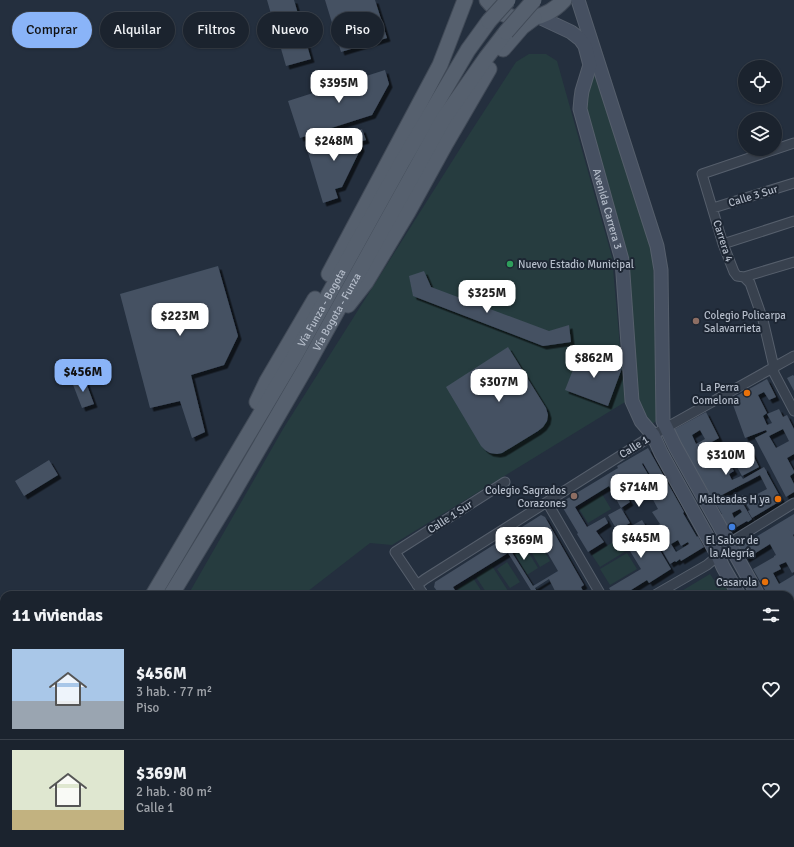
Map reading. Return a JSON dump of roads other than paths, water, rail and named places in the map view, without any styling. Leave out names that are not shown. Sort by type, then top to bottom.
[{"type":"main road","points":[[205,507],[235,443],[268,381],[322,287],[440,65],[465,0]]},
{"type":"main road","points":[[487,0],[500,12],[523,18],[536,17],[548,13],[564,0]]},
{"type":"main road","name":"Vía Funza - Bogota","points":[[154,591],[293,359],[433,109],[468,50],[489,21],[508,0]]},
{"type":"main road","name":"Vía Bogota - Funza","points":[[173,591],[306,366],[444,118],[486,58],[534,0]]},
{"type":"main road","points":[[578,0],[657,246],[660,270],[663,421],[756,591]]},
{"type":"main road","points":[[327,328],[351,303],[366,282],[486,74],[504,47],[522,27],[536,17]]},
{"type":"main road","name":"Avenida Carrera 3","points":[[536,17],[571,32],[580,39],[585,46],[590,65],[581,98],[580,109],[622,260],[632,401],[641,421],[653,435],[661,453],[737,591]]},
{"type":"street","name":"Carrera 4","points":[[794,143],[702,174],[734,272],[737,276],[744,277],[750,283],[763,320],[774,373],[794,411]]},
{"type":"street","name":"Calle 3 Sur","points":[[713,208],[794,183]]},
{"type":"street","points":[[724,244],[794,221]]},
{"type":"street","points":[[744,277],[794,262]]},
{"type":"street","name":"Calle 1","points":[[418,585],[425,579],[653,435],[794,356]]},
{"type":"street","name":"Calle 1 Sur","points":[[418,585],[395,552],[505,482]]},
{"type":"street","points":[[547,502],[599,591]]},
{"type":"street","points":[[662,591],[707,565],[736,539],[794,503]]},
{"type":"street","points":[[418,585],[422,591]]},
{"type":"place","name":"Nuevo Estadio Municipal","points":[[510,264]]},
{"type":"place","name":"Colegio Policarpa Salavarrieta","points":[[696,321]]},
{"type":"place","name":"La Perra Comelona","points":[[747,393]]},
{"type":"place","name":"Colegio Sagrados Corazones","points":[[574,496]]},
{"type":"place","name":"Malteadas H ya","points":[[778,499]]},
{"type":"place","name":"El Sabor de la Alegría","points":[[732,527]]},
{"type":"place","name":"Casarola","points":[[765,582]]}]
